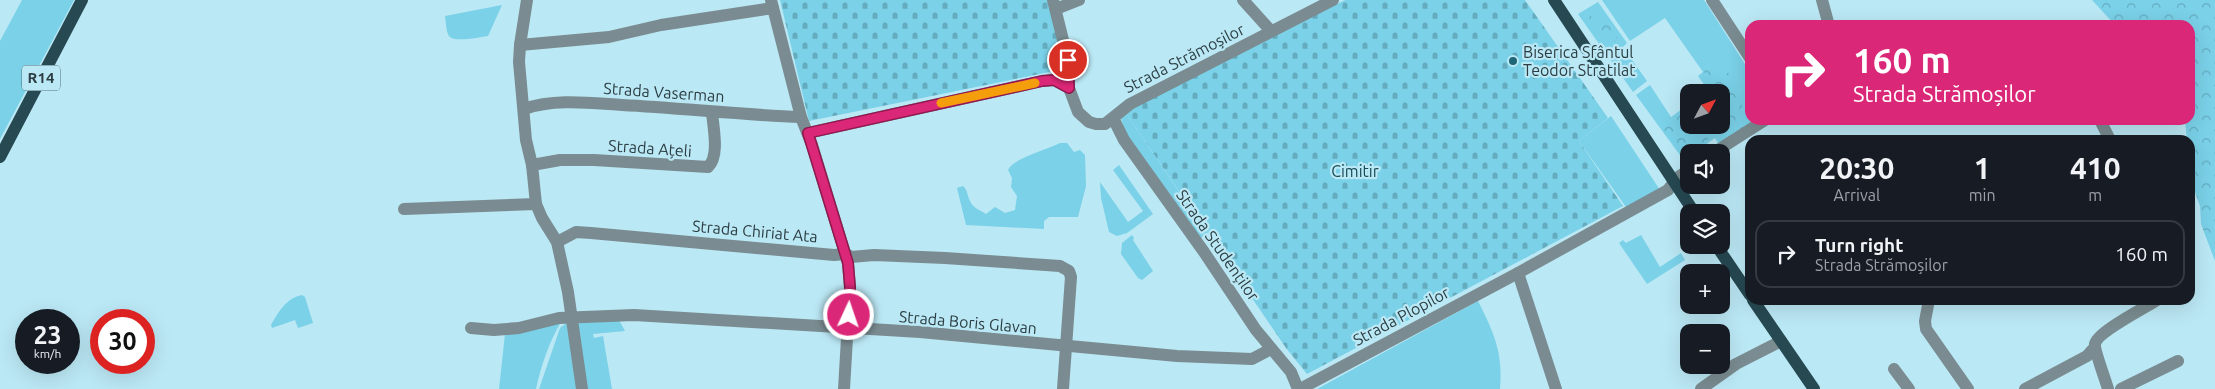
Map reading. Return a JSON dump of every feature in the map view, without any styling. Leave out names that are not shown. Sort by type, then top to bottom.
[{"type":"main road","name":"R14","points":[[0,157],[82,0]]},
{"type":"main road","points":[[1554,0],[1689,204]]},
{"type":"main road","points":[[1722,254],[1745,288]]},
{"type":"main road","points":[[1757,305],[1814,389]]},
{"type":"street","points":[[527,0],[520,45],[519,76],[526,140],[532,165],[536,204],[542,218],[557,242],[568,292],[582,389]]},
{"type":"street","points":[[1055,5],[1079,0]]},
{"type":"street","points":[[1243,0],[1271,31]]},
{"type":"street","name":"Strada Strămoșilor","points":[[1055,5],[1068,60],[1069,88],[1078,112],[1089,122],[1105,124],[1130,104],[1333,0]]},
{"type":"street","points":[[1712,0],[1745,50]]},
{"type":"street","points":[[1822,0],[1827,20]]},
{"type":"street","points":[[520,45],[609,36],[772,4],[801,117],[808,133],[846,254],[850,287],[844,389]]},
{"type":"street","points":[[808,133],[1042,81],[1054,80],[1069,88]]},
{"type":"street","name":"Strada Vaserman","points":[[524,109],[537,105],[589,103],[689,108],[712,112],[801,117]]},
{"type":"street","name":"Strada Ațeli","points":[[532,165],[560,160],[594,160],[708,167],[714,152],[712,112]]},
{"type":"street","name":"Strada Studenților","points":[[1114,118],[1124,140],[1204,252],[1256,330],[1290,372],[1299,389]]},
{"type":"street","points":[[1728,144],[1757,125]]},
{"type":"street","name":"Strada Plopilor","points":[[1299,389],[1518,273],[1668,190],[1680,177]]},
{"type":"street","points":[[404,209],[536,204]]},
{"type":"street","name":"Strada Chiriat Ata","points":[[557,242],[576,232],[834,255],[846,254],[851,257],[874,255],[945,258],[1060,266],[1069,271],[1071,277],[1064,346]]},
{"type":"street","points":[[1518,273],[1556,389]]},
{"type":"street","points":[[1928,305],[1926,329],[1968,389]]},
{"type":"street","points":[[2025,389],[2087,356],[2097,339],[2106,330],[2148,305]]},
{"type":"street","name":"Strada Boris Glavan","points":[[471,328],[494,330],[519,328],[550,319],[634,315],[920,332],[1177,356],[1252,359],[1271,349]]},
{"type":"street","points":[[1701,389],[1736,364],[1781,341]]},
{"type":"street","points":[[1063,389],[1064,346]]},
{"type":"street","points":[[2094,347],[2108,389]]},
{"type":"street","points":[[2121,389],[2178,361]]},
{"type":"street","points":[[1894,369],[1909,389]]},
{"type":"green space","points":[[22,0],[74,0],[0,139],[0,41]]},
{"type":"green space","points":[[780,0],[1048,0],[1064,69],[809,121]]},
{"type":"green space","name":"Cimitir","points":[[1345,0],[1525,0],[1608,118],[1579,141],[1623,206],[1307,374],[1286,348],[1125,112]]},
{"type":"green space","points":[[1602,0],[1704,0],[1745,64],[1745,124],[1720,144],[1715,138],[1706,144],[1680,144],[1680,155],[1636,95],[1650,85],[1671,117],[1680,110],[1680,134],[1730,134],[1730,84],[1704,84],[1698,76],[1703,72],[1665,18],[1630,41]]},
{"type":"green space","points":[[2092,0],[2215,0],[2215,261],[2201,224],[2200,206],[2195,192],[2195,135],[2186,135],[2186,125],[2195,125],[2195,20],[2110,20]]},
{"type":"green space","points":[[1598,2],[1627,43],[1623,47],[1647,81],[1633,92],[1578,14]]},
{"type":"green space","points":[[502,5],[488,36],[456,39],[449,36],[445,16]]},
{"type":"green space","points":[[1585,14],[1606,22],[1617,33],[1617,38],[1613,39],[1616,42],[1612,45],[1601,39],[1582,16]]},
{"type":"green space","points":[[1710,66],[1717,73],[1730,73],[1735,81],[1740,101],[1745,110],[1745,125],[1748,125],[1731,135],[1707,139],[1703,144],[1680,144],[1680,153],[1662,127],[1680,114],[1680,134],[1730,134],[1730,84],[1709,84],[1703,76],[1705,68]]},
{"type":"green space","points":[[1125,112],[1207,233],[1201,238],[1125,132],[1121,118]]},
{"type":"green space","points":[[1611,116],[1660,190],[1626,207],[1579,141]]},
{"type":"green space","points":[[1060,143],[1067,143],[1074,152],[1080,150],[1085,155],[1086,186],[1078,217],[1049,217],[1044,221],[1044,229],[966,225],[957,188],[963,186],[973,205],[986,214],[995,207],[1005,213],[1015,210],[1017,196],[1011,187],[1012,178],[1008,170],[1023,158]]},
{"type":"green space","points":[[1119,165],[1153,214],[1127,233],[1117,236],[1109,232],[1101,198],[1100,182],[1128,222],[1143,211],[1113,170]]},
{"type":"green space","points":[[1132,235],[1133,240],[1153,271],[1142,280],[1138,278],[1121,254],[1122,243]]},
{"type":"green space","points":[[1641,235],[1660,267],[1680,254],[1685,260],[1647,284],[1619,243],[1623,240],[1626,243]]},
{"type":"green space","points":[[302,295],[305,297],[313,323],[298,328],[295,320],[272,328],[271,325],[283,307],[291,299]]},
{"type":"green space","points":[[1478,301],[1489,323],[1499,353],[1500,389],[1317,389]]},
{"type":"green space","points":[[576,319],[619,320],[625,331],[593,334],[594,338],[603,336],[612,389],[586,389]]},
{"type":"green space","points":[[569,321],[579,389],[539,389],[560,328]]},
{"type":"green space","points":[[561,322],[546,354],[536,389],[499,389],[505,334]]},
{"type":"slow traffic","points":[[941,103],[1035,83]]},
{"type":"place","name":"Biserica Sfântul Teodor Stratilat","points":[[1513,61]]},
{"type":"route","points":[[849,315],[850,287],[846,254],[808,133],[1042,81],[1054,80],[1061,82],[1069,88],[1070,71],[1068,60]]}]
